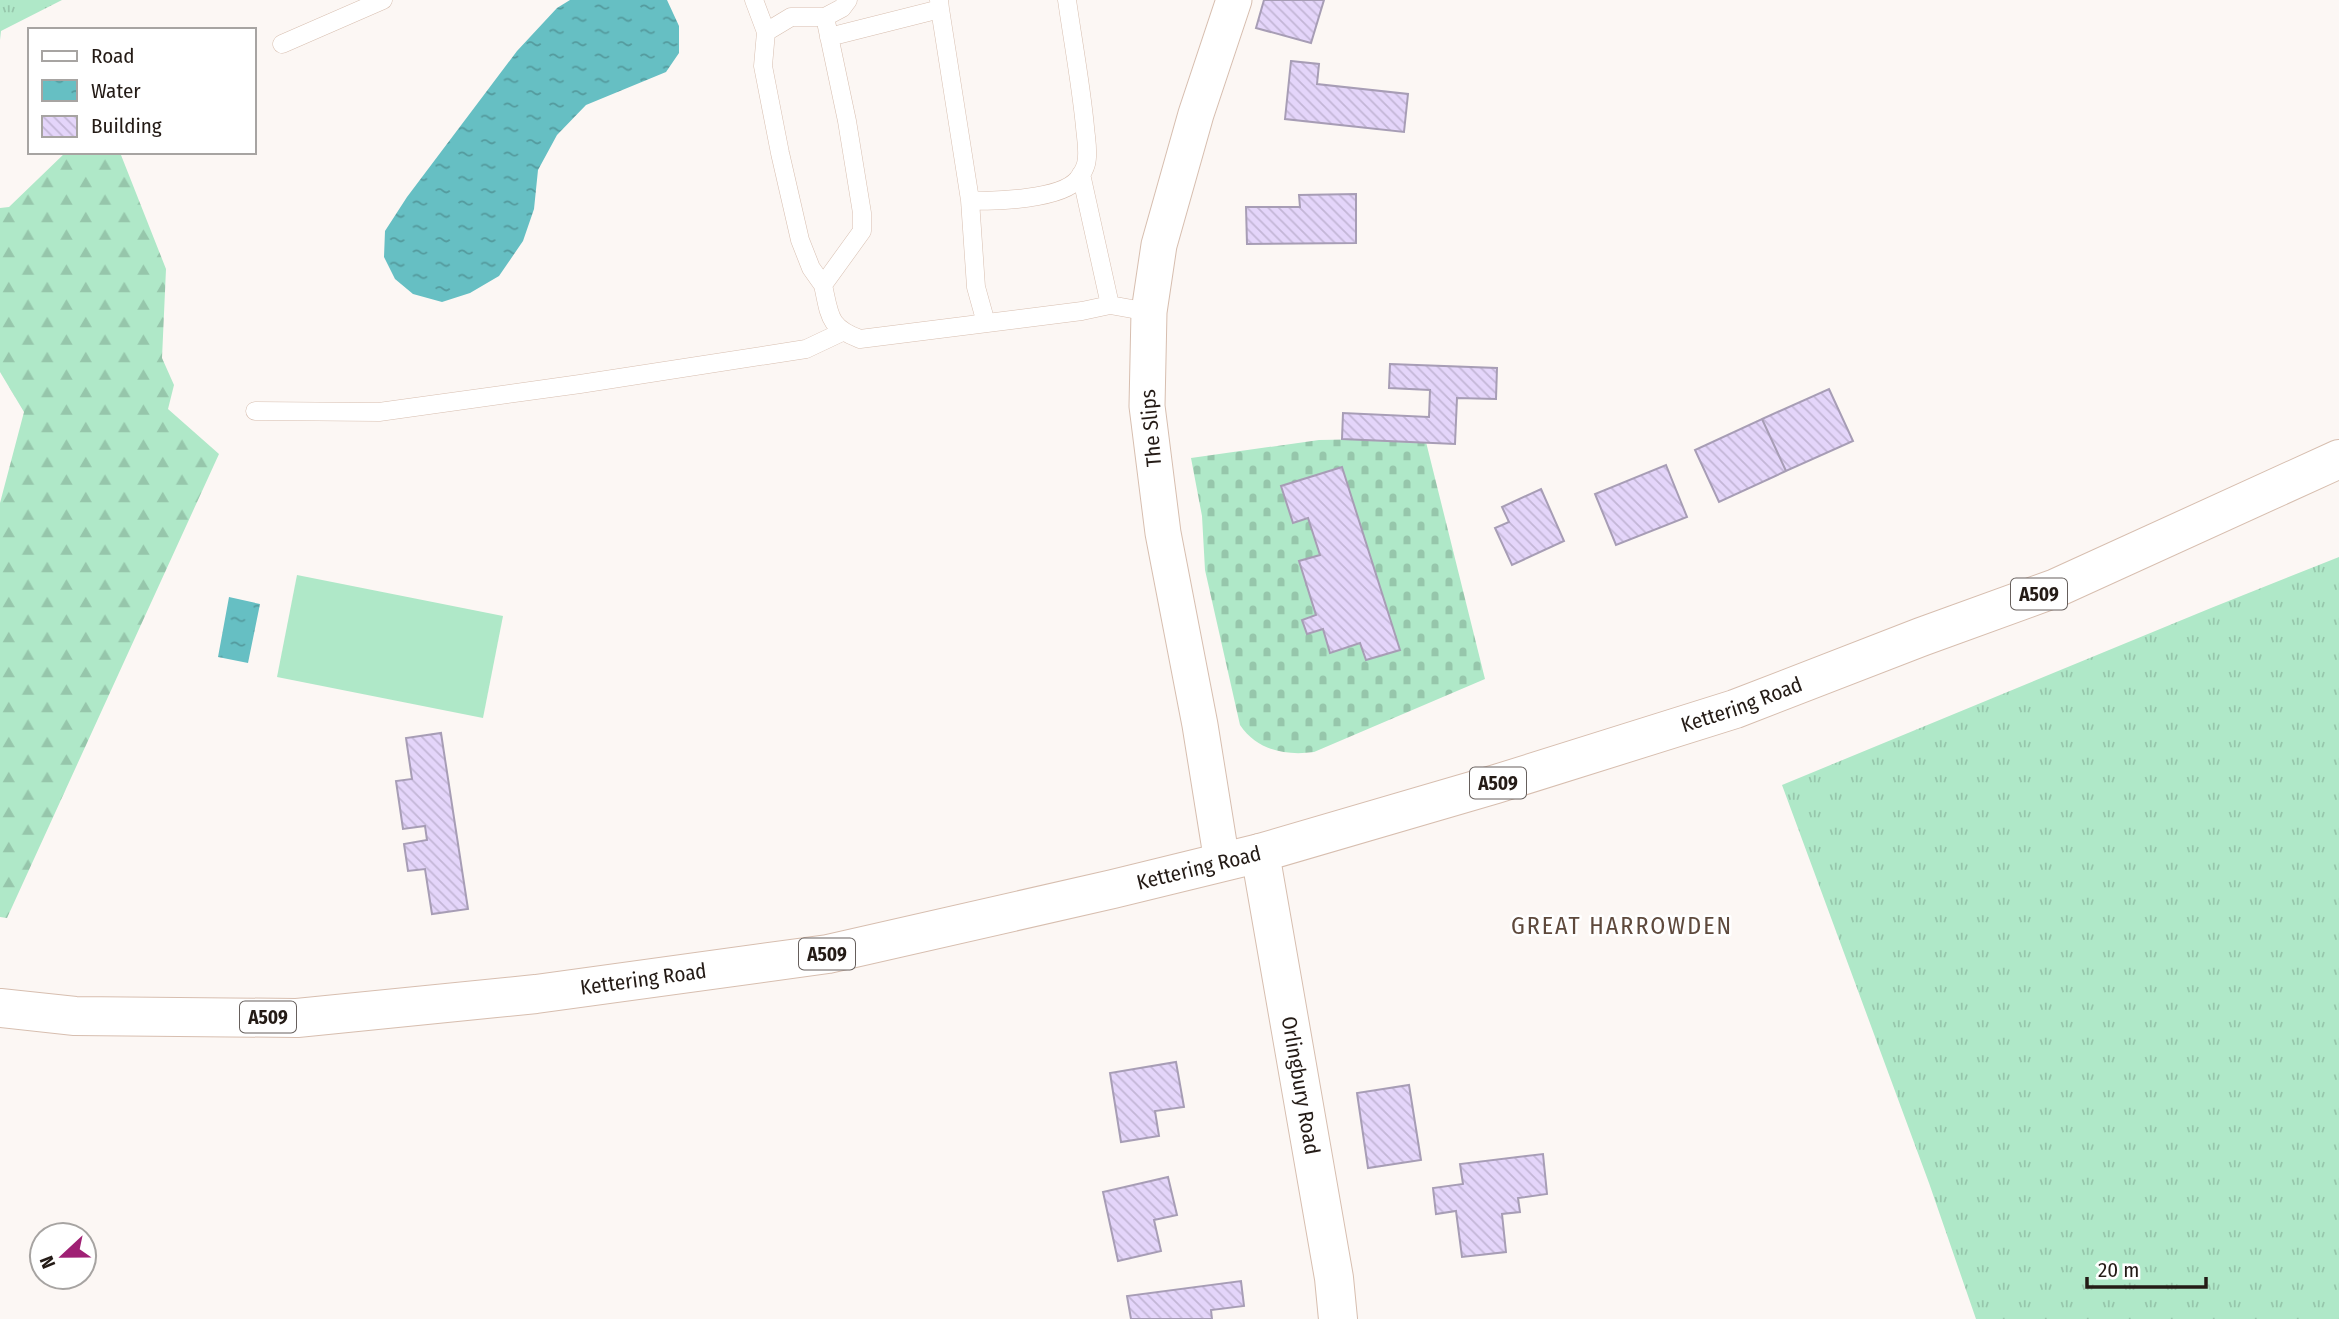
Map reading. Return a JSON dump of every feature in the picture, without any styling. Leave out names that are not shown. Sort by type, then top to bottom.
[{"type":"main road","name":"Kettering Road","points":[[0,1008],[75,1016],[297,1018],[536,993],[828,954],[1113,889],[1260,853],[1496,784],[1735,709],[2056,588],[2338,459]]},
{"type":"main road","name":"Orlingbury Road","points":[[1260,853],[1334,1278],[1338,1319]]},
{"type":"street","name":"The Slips","points":[[1222,862],[1200,725],[1163,533],[1147,406],[1149,312],[1159,245],[1196,114],[1234,0]]},
{"type":"lane","points":[[282,44],[383,0]]},
{"type":"lane","points":[[754,0],[766,32],[763,66],[800,240],[811,268],[823,285],[833,324],[842,332],[860,339],[1082,311],[1110,305],[1149,312]]},
{"type":"lane","points":[[766,32],[791,17],[825,17],[842,8],[848,0]]},
{"type":"lane","points":[[970,200],[989,202],[1022,199],[1070,185],[1086,165],[1087,151],[1067,0]]},
{"type":"lane","points":[[829,37],[939,4],[970,200],[976,287],[986,323]]},
{"type":"lane","points":[[823,285],[862,231],[862,213],[825,17]]},
{"type":"lane","points":[[1081,174],[1110,305]]},
{"type":"lane","points":[[255,411],[392,410],[806,349],[842,332]]},
{"type":"green space","points":[[0,0],[62,0],[1,31],[0,40]]},
{"type":"green space","points":[[64,154],[120,154],[166,269],[162,358],[174,385],[168,409],[219,454],[7,918],[0,917],[0,503],[24,412],[0,372],[0,208],[9,207]]},
{"type":"green space","points":[[1425,438],[1485,679],[1314,752],[1282,752],[1263,746],[1240,725],[1205,570],[1202,516],[1191,458],[1319,440]]},
{"type":"green space","points":[[2339,557],[2339,1319],[1976,1319],[1929,1183],[1782,785]]},
{"type":"green space","points":[[297,575],[503,616],[483,718],[277,677]]},
{"type":"water","points":[[570,0],[667,0],[679,26],[679,53],[666,72],[586,105],[557,135],[538,170],[534,209],[523,241],[499,276],[470,293],[442,302],[413,294],[395,279],[384,257],[385,231],[407,197],[517,51],[557,8]]},
{"type":"water","points":[[229,597],[260,604],[248,663],[218,657]]},
{"type":"building","points":[[1264,0],[1324,0],[1311,43],[1256,28]]},
{"type":"building","points":[[1291,61],[1319,64],[1317,84],[1408,94],[1404,132],[1285,119]]},
{"type":"building","points":[[1356,194],[1356,243],[1247,244],[1246,207],[1300,207],[1299,195]]},
{"type":"building","points":[[1390,364],[1497,368],[1496,399],[1457,398],[1455,444],[1342,439],[1343,413],[1429,417],[1430,390],[1389,388]]},
{"type":"building","points":[[1829,389],[1853,441],[1786,471],[1762,419]]},
{"type":"building","points":[[1762,419],[1786,471],[1719,502],[1695,450]]},
{"type":"building","points":[[1666,465],[1687,517],[1616,545],[1595,494]]},
{"type":"building","points":[[1342,467],[1400,650],[1366,660],[1360,643],[1330,653],[1323,629],[1307,634],[1302,620],[1316,615],[1299,561],[1320,555],[1308,518],[1293,523],[1281,486]]},
{"type":"building","points":[[1541,489],[1564,541],[1512,565],[1495,528],[1509,522],[1502,507]]},
{"type":"building","points":[[441,733],[468,909],[432,914],[425,869],[408,871],[404,844],[427,840],[425,826],[403,829],[396,781],[412,779],[406,738]]},
{"type":"building","points":[[1176,1062],[1184,1107],[1155,1111],[1159,1136],[1121,1142],[1110,1073]]},
{"type":"building","points":[[1409,1085],[1421,1160],[1368,1168],[1357,1093]]},
{"type":"building","points":[[1543,1154],[1547,1194],[1518,1198],[1520,1212],[1502,1214],[1506,1252],[1462,1257],[1456,1211],[1436,1214],[1433,1188],[1463,1184],[1460,1164]]},
{"type":"building","points":[[1168,1177],[1177,1215],[1154,1220],[1161,1251],[1118,1261],[1103,1192]]},
{"type":"building","points":[[1241,1281],[1244,1306],[1211,1310],[1212,1319],[1131,1319],[1127,1296]]},
{"type":"district","name":"GREAT HARROWDEN","points":[[1622,926]]}]
